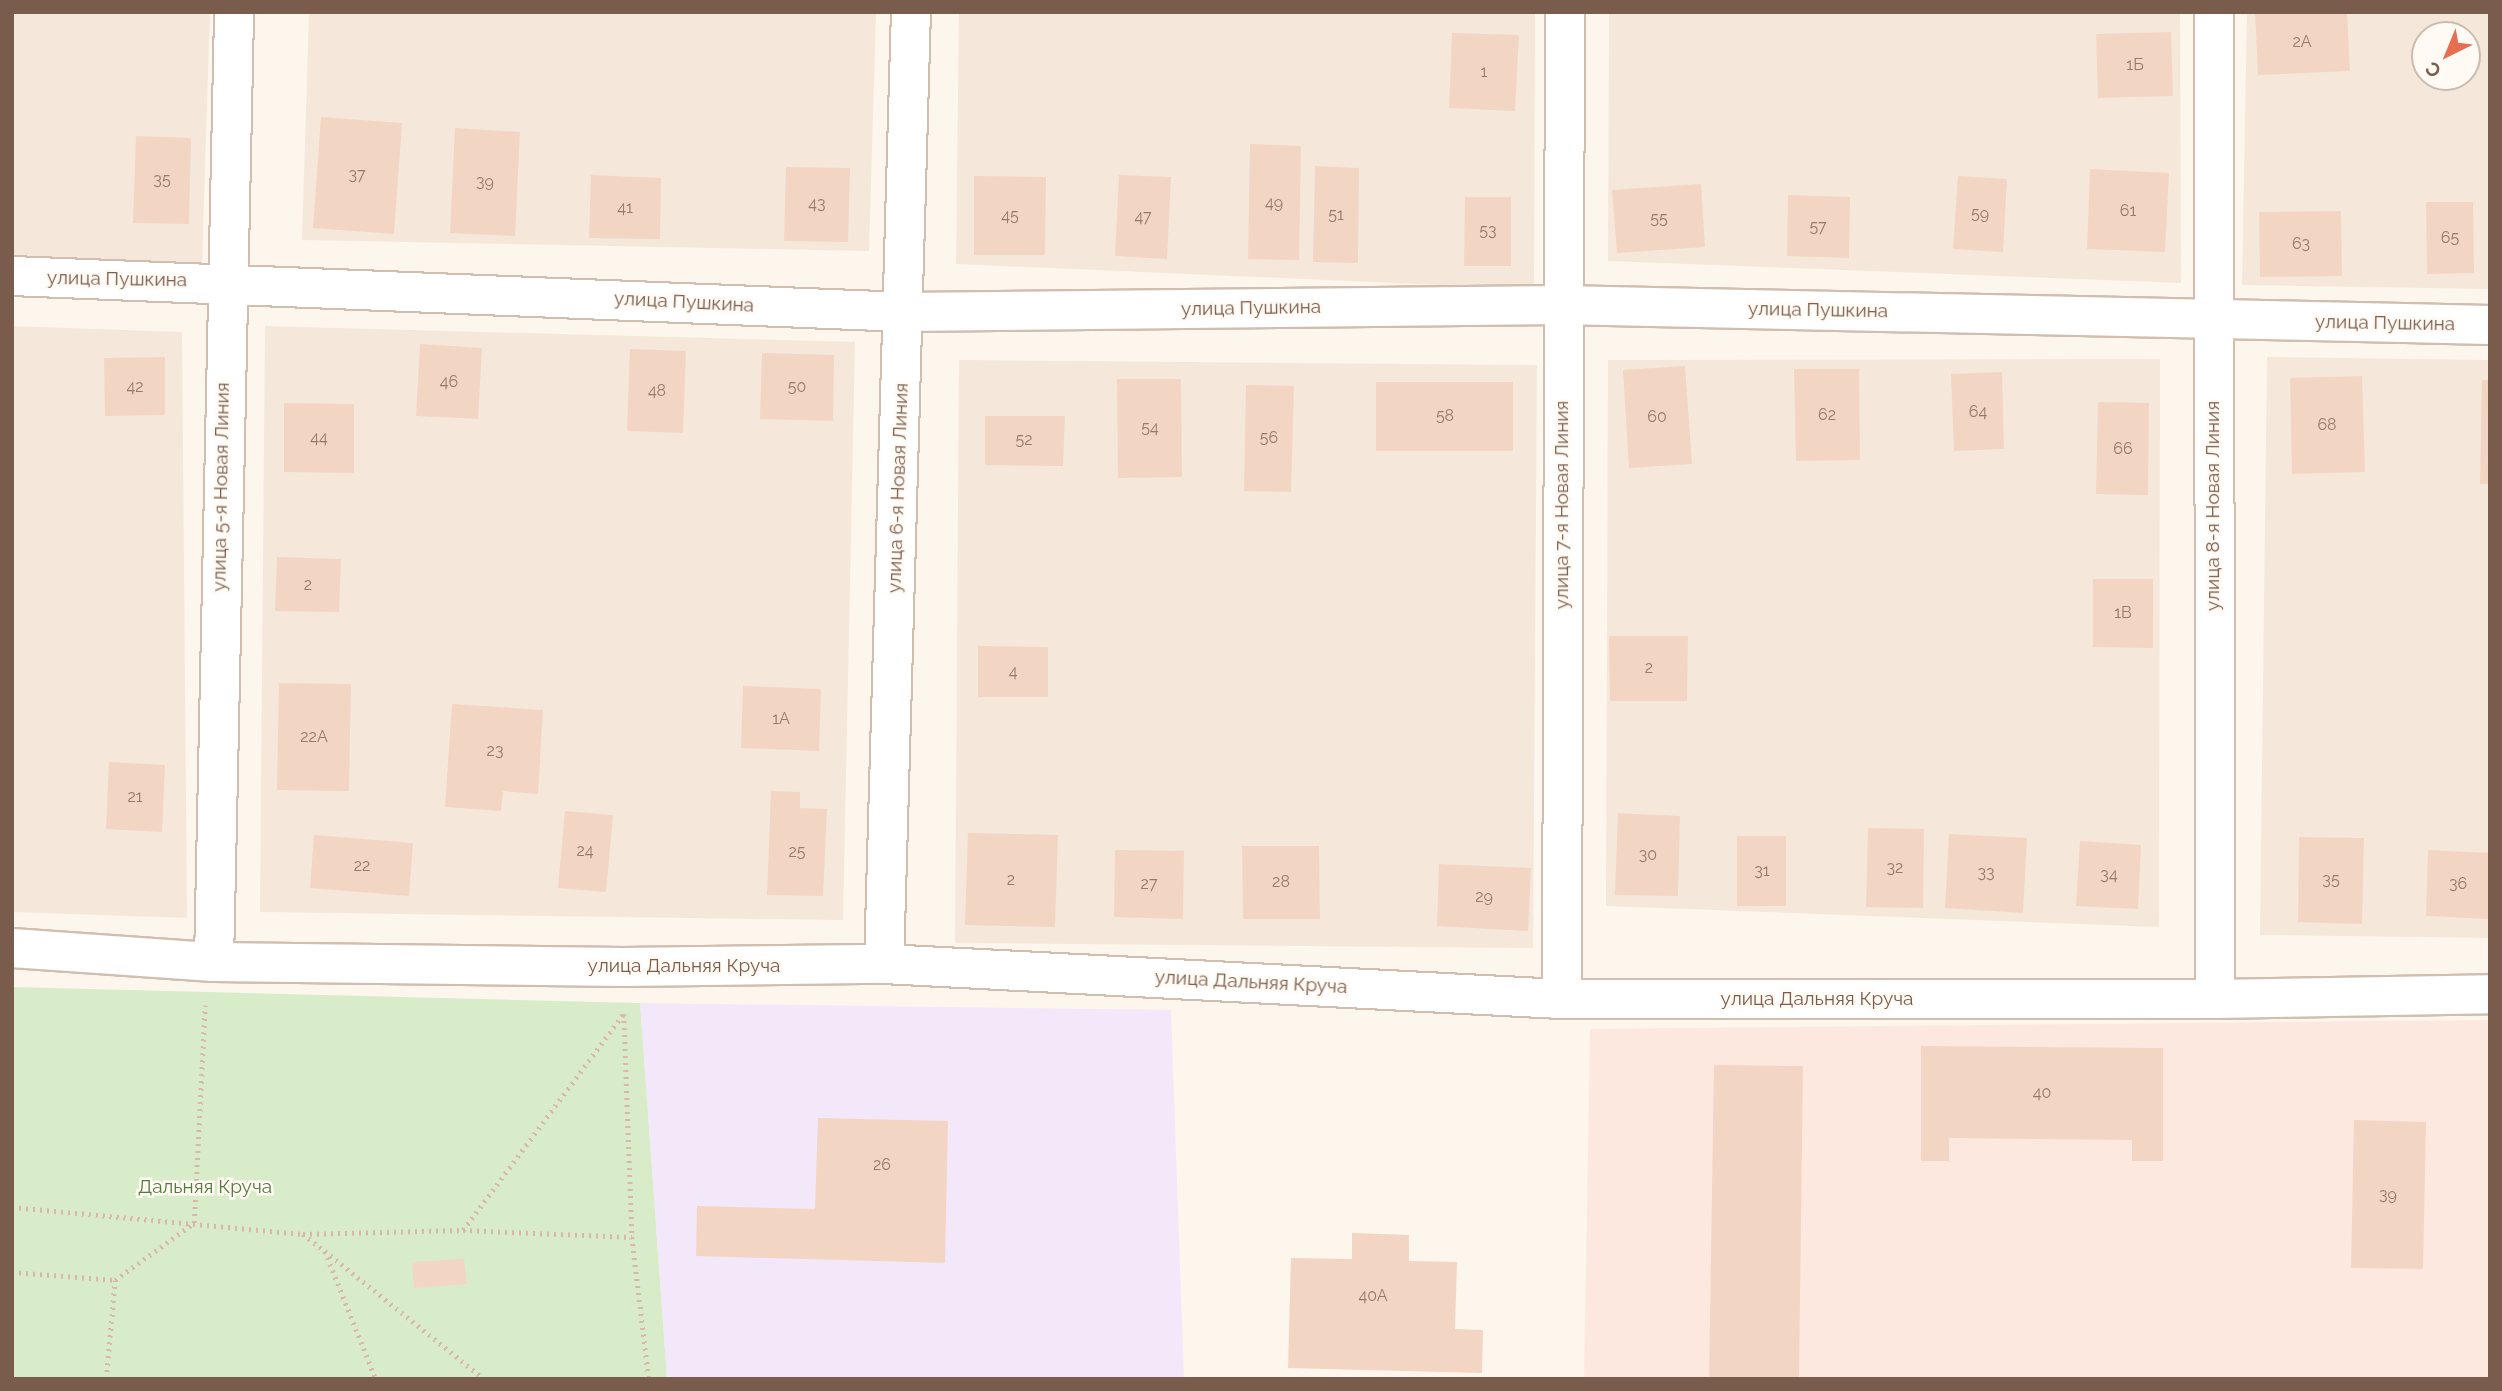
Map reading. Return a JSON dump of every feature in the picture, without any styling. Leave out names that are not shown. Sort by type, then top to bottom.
[{"type":"street","name":"улица 5-я Новая Линия","points":[[214,962],[225,282],[234,12]]},
{"type":"street","name":"улица 6-я Новая Линия","points":[[884,964],[911,12]]},
{"type":"street","name":"улица 7-я Новая Линия","points":[[1562,999],[1562,304],[1565,12]]},
{"type":"street","name":"улица 8-я Новая Линия","points":[[2214,12],[2212,320],[2215,999]]},
{"type":"street","name":"улица Пушкина","points":[[12,276],[225,282],[904,312],[1562,304],[2490,325]]},
{"type":"street","name":"улица Дальняя Круча","points":[[12,947],[214,962],[623,967],[884,964],[1562,999],[2215,999],[2490,994]]},
{"type":"path","points":[[194,1223],[206,996],[214,962]]},
{"type":"path","points":[[623,967],[632,1237],[649,1379]]},
{"type":"path","points":[[463,1230],[624,1014]]},
{"type":"path","points":[[12,1208],[303,1234],[463,1230],[632,1237]]},
{"type":"path","points":[[12,1272],[116,1280],[194,1223]]},
{"type":"path","points":[[303,1234],[484,1379]]},
{"type":"path","points":[[325,1251],[376,1379]]},
{"type":"path","points":[[106,1379],[116,1280]]},
{"type":"shaded area","points":[[12,12],[210,12],[202,263],[12,257]]},
{"type":"shaded area","points":[[309,12],[876,12],[869,251],[302,240]]},
{"type":"shaded area","points":[[959,12],[1535,12],[1534,289],[956,264]]},
{"type":"shaded area","points":[[1609,12],[2180,12],[2181,283],[1608,261]]},
{"type":"shaded area","points":[[2247,12],[2490,12],[2490,289],[2242,285]]},
{"type":"shaded area","points":[[12,326],[182,332],[187,918],[12,912]]},
{"type":"shaded area","points":[[265,326],[855,342],[843,920],[260,912]]},
{"type":"shaded area","points":[[2267,357],[2490,360],[2490,938],[2260,935]]},
{"type":"shaded area","points":[[2160,359],[2159,927],[1606,906],[1608,360]]},
{"type":"shaded area","points":[[959,360],[1537,365],[1533,948],[955,943]]},
{"type":"shaded area","points":[[640,1003],[1171,1010],[1184,1379],[667,1379]]},
{"type":"shaded area","points":[[2490,1020],[2490,1379],[1584,1379],[1590,1029]]},
{"type":"green space","name":"Дальняя Круча","points":[[12,987],[640,1003],[667,1379],[12,1379]]},
{"type":"building","points":[[2255,12],[2347,12],[2350,71],[2258,75]]},
{"type":"building","points":[[2171,32],[2173,96],[2098,98],[2096,34]]},
{"type":"building","points":[[1452,33],[1519,35],[1515,111],[1449,108]]},
{"type":"building","points":[[321,117],[402,123],[394,234],[313,228]]},
{"type":"building","points":[[455,128],[520,132],[515,236],[450,233]]},
{"type":"building","points":[[136,136],[191,138],[189,224],[133,223]]},
{"type":"building","points":[[1250,144],[1301,146],[1299,260],[1248,259]]},
{"type":"building","points":[[1315,166],[1359,168],[1358,263],[1313,262]]},
{"type":"building","points":[[786,167],[850,168],[848,242],[784,241]]},
{"type":"building","points":[[2090,169],[2169,173],[2165,252],[2087,249]]},
{"type":"building","points":[[591,175],[661,178],[660,239],[589,238]]},
{"type":"building","points":[[1119,175],[1171,177],[1167,259],[1115,256]]},
{"type":"building","points":[[974,176],[1046,177],[1045,255],[974,255]]},
{"type":"building","points":[[1958,176],[2007,179],[2003,252],[1953,249]]},
{"type":"building","points":[[1701,184],[1705,247],[1617,253],[1612,190]]},
{"type":"building","points":[[1788,195],[1850,197],[1849,258],[1787,256]]},
{"type":"building","points":[[1465,197],[1511,197],[1511,266],[1464,266]]},
{"type":"building","points":[[2426,202],[2473,202],[2474,273],[2427,274]]},
{"type":"building","points":[[2341,211],[2342,276],[2260,277],[2259,212]]},
{"type":"building","points":[[420,344],[482,348],[478,419],[416,416]]},
{"type":"building","points":[[630,349],[686,351],[683,433],[627,431]]},
{"type":"building","points":[[762,353],[834,355],[833,421],[760,419]]},
{"type":"building","points":[[165,357],[165,415],[105,416],[104,358]]},
{"type":"building","points":[[1685,366],[1692,464],[1629,468],[1623,370]]},
{"type":"building","points":[[1794,369],[1859,369],[1860,460],[1796,461]]},
{"type":"building","points":[[2002,372],[2004,449],[1954,451],[1951,374]]},
{"type":"building","points":[[2362,376],[2365,472],[2292,474],[2290,378]]},
{"type":"building","points":[[1117,379],[1181,379],[1182,477],[1118,478]]},
{"type":"building","points":[[2482,380],[2490,380],[2490,484],[2480,484]]},
{"type":"building","points":[[1376,382],[1513,382],[1513,451],[1376,451]]},
{"type":"building","points":[[1246,385],[1294,386],[1291,492],[1244,491]]},
{"type":"building","points":[[2098,402],[2149,403],[2148,495],[2096,494]]},
{"type":"building","points":[[284,403],[354,404],[354,473],[284,472]]},
{"type":"building","points":[[985,416],[1065,416],[1063,466],[985,465]]},
{"type":"building","points":[[277,557],[341,559],[339,612],[275,611]]},
{"type":"building","points":[[2093,579],[2153,579],[2153,648],[2093,647]]},
{"type":"building","points":[[1609,636],[1688,636],[1687,701],[1610,701]]},
{"type":"building","points":[[978,646],[1048,647],[1048,697],[978,697]]},
{"type":"building","points":[[279,683],[351,684],[349,791],[277,790]]},
{"type":"building","points":[[743,686],[821,689],[819,751],[741,748]]},
{"type":"building","points":[[452,704],[543,710],[538,794],[503,791],[501,811],[445,807]]},
{"type":"building","points":[[109,762],[165,765],[162,832],[106,829]]},
{"type":"building","points":[[771,791],[800,792],[800,808],[827,809],[823,896],[767,895]]},
{"type":"building","points":[[565,811],[613,815],[606,892],[558,888]]},
{"type":"building","points":[[1618,813],[1680,816],[1678,896],[1615,895]]},
{"type":"building","points":[[1868,828],[1924,829],[1923,908],[1866,907]]},
{"type":"building","points":[[968,833],[1058,835],[1055,927],[965,925]]},
{"type":"building","points":[[1949,834],[2027,838],[2023,913],[1945,908]]},
{"type":"building","points":[[314,835],[413,843],[409,896],[310,888]]},
{"type":"building","points":[[1737,836],[1786,836],[1786,906],[1737,906]]},
{"type":"building","points":[[2299,837],[2364,838],[2362,924],[2298,922]]},
{"type":"building","points":[[2080,841],[2141,845],[2138,909],[2076,906]]},
{"type":"building","points":[[1242,846],[1319,846],[1320,919],[1243,919]]},
{"type":"building","points":[[1115,850],[1184,851],[1183,919],[1114,917]]},
{"type":"building","points":[[2428,850],[2490,853],[2490,919],[2426,916]]},
{"type":"building","points":[[1439,864],[1531,868],[1528,931],[1437,926]]},
{"type":"building","points":[[1921,1046],[2163,1048],[2163,1161],[2132,1161],[2132,1140],[1949,1138],[1949,1161],[1921,1161]]},
{"type":"building","points":[[1714,1065],[1803,1066],[1799,1379],[1709,1379]]},
{"type":"building","points":[[818,1118],[948,1121],[945,1263],[696,1256],[697,1206],[815,1209]]},
{"type":"building","points":[[2354,1120],[2426,1122],[2423,1269],[2351,1268]]},
{"type":"building","points":[[1352,1233],[1409,1235],[1409,1261],[1457,1262],[1455,1329],[1483,1330],[1482,1373],[1288,1368],[1291,1258],[1352,1259]]},
{"type":"building","points":[[464,1259],[467,1284],[414,1288],[412,1262]]}]
